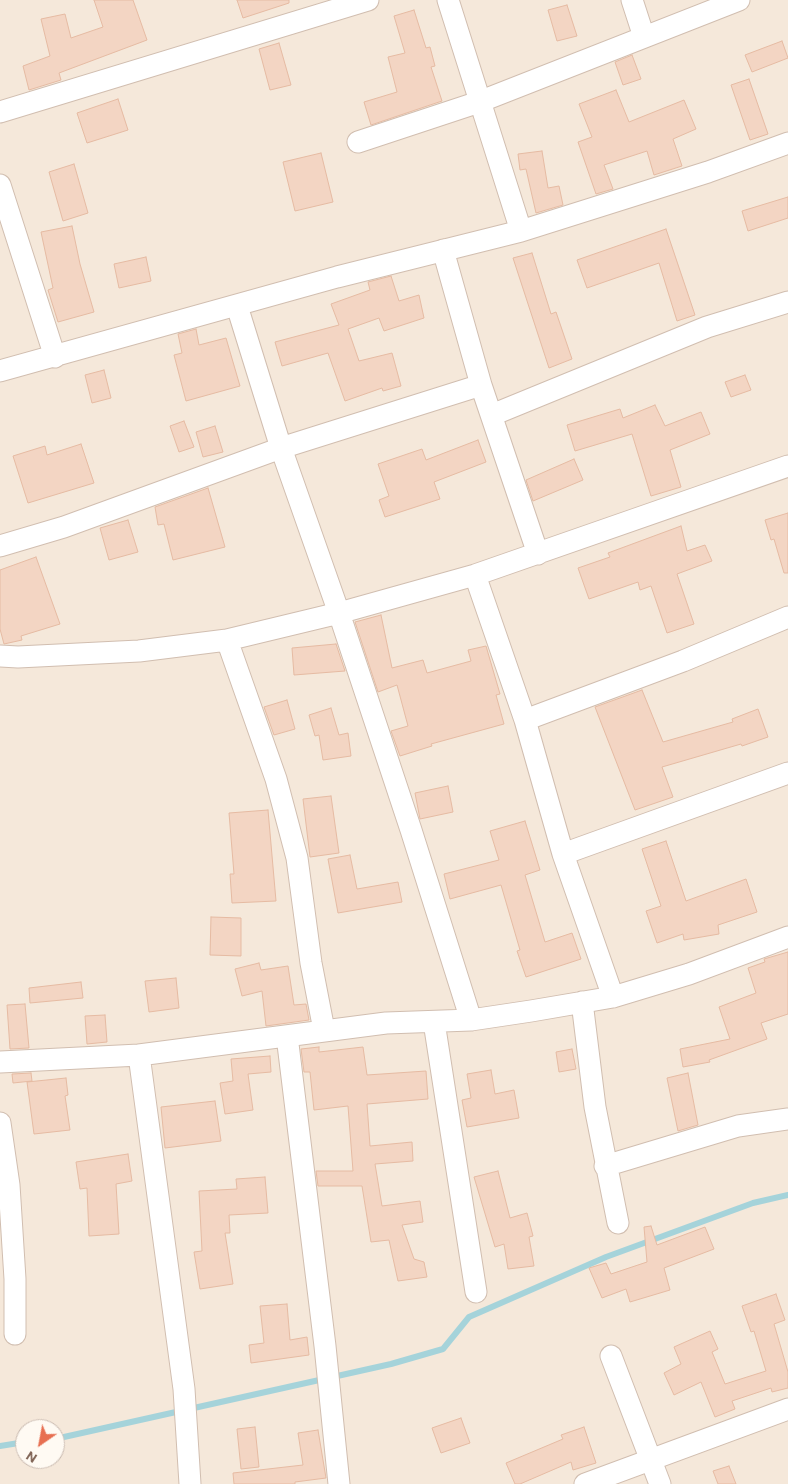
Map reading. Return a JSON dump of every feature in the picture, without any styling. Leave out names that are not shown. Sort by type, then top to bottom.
[{"type":"street","points":[[0,112],[368,0]]},
{"type":"street","points":[[448,0],[521,231]]},
{"type":"street","points":[[632,0],[644,37]]},
{"type":"street","points":[[358,142],[479,102],[739,0]]},
{"type":"street","points":[[0,370],[55,357],[337,277],[521,231],[708,172],[788,144]]},
{"type":"street","points":[[0,185],[55,357]]},
{"type":"street","points":[[443,250],[481,385],[538,554]]},
{"type":"street","points":[[492,414],[708,327],[788,302]]},
{"type":"street","points":[[237,306],[281,448],[339,613],[471,1020]]},
{"type":"street","points":[[0,546],[64,526],[281,448],[481,385]]},
{"type":"street","points":[[0,656],[18,657],[139,651],[227,640],[339,613],[475,575],[788,466]]},
{"type":"street","points":[[475,575],[525,720],[563,854],[613,997]]},
{"type":"street","points":[[525,720],[683,661],[788,617]]},
{"type":"street","points":[[227,640],[276,779],[297,858],[324,1030]]},
{"type":"street","points":[[563,854],[788,773]]},
{"type":"street","points":[[0,1062],[139,1056],[386,1022],[471,1020],[613,997],[689,974],[788,937]]},
{"type":"street","points":[[582,1002],[605,1166],[618,1223]]},
{"type":"street","points":[[434,1022],[476,1292]]},
{"type":"street","points":[[286,1036],[325,1346],[338,1484]]},
{"type":"street","points":[[139,1056],[184,1389],[190,1484]]},
{"type":"street","points":[[605,1166],[738,1126],[788,1119]]},
{"type":"street","points":[[0,1123],[4,1185],[16,1279],[15,1334]]},
{"type":"street","points":[[611,1356],[660,1484]]},
{"type":"street","points":[[585,1484],[788,1409]]},
{"type":"shaded area","points":[[0,0],[788,0],[788,1484],[0,1484]]},
{"type":"building","points":[[94,0],[133,0],[147,40],[59,73],[61,80],[29,90],[23,66],[50,56],[41,19],[65,14],[71,38],[103,27]]},
{"type":"building","points":[[237,0],[289,0],[289,3],[243,18]]},
{"type":"building","points":[[567,5],[577,36],[557,41],[548,10]]},
{"type":"building","points":[[414,10],[426,48],[430,47],[435,66],[431,67],[442,101],[371,125],[364,102],[397,92],[388,57],[405,53],[394,16]]},
{"type":"building","points":[[782,41],[788,58],[752,72],[745,55]]},
{"type":"building","points":[[279,43],[291,85],[270,90],[259,49]]},
{"type":"building","points":[[632,55],[641,79],[623,85],[615,62]]},
{"type":"building","points":[[749,79],[768,134],[750,140],[731,85]]},
{"type":"building","points":[[616,90],[629,122],[684,100],[696,129],[673,139],[682,166],[654,175],[647,151],[604,165],[613,189],[596,194],[578,142],[592,137],[579,104]]},
{"type":"building","points":[[118,99],[128,130],[87,143],[77,113]]},
{"type":"building","points":[[542,151],[548,188],[559,186],[563,205],[536,213],[526,169],[520,170],[518,154]]},
{"type":"building","points":[[321,153],[333,202],[295,211],[283,162]]},
{"type":"building","points":[[74,164],[88,213],[63,221],[49,172]]},
{"type":"building","points":[[788,197],[788,218],[748,231],[742,211]]},
{"type":"building","points":[[72,226],[80,264],[94,312],[58,322],[48,290],[53,288],[41,232]]},
{"type":"building","points":[[666,229],[695,315],[677,321],[659,263],[587,288],[577,260]]},
{"type":"building","points":[[532,253],[551,314],[556,312],[572,359],[549,368],[513,258]]},
{"type":"building","points":[[146,257],[151,281],[119,288],[114,264]]},
{"type":"building","points":[[391,276],[399,301],[419,295],[424,318],[384,331],[379,318],[348,329],[359,361],[392,353],[401,386],[383,391],[382,388],[345,401],[328,353],[282,366],[275,342],[339,325],[331,304],[370,290],[368,282]]},
{"type":"building","points":[[196,329],[199,345],[226,338],[240,386],[186,401],[174,355],[182,353],[178,334]]},
{"type":"building","points":[[104,370],[111,398],[92,403],[85,375]]},
{"type":"building","points":[[745,375],[751,390],[731,397],[725,382]]},
{"type":"building","points":[[655,405],[665,426],[701,412],[710,434],[670,450],[681,487],[651,496],[632,434],[575,451],[567,425],[620,409],[623,418]]},
{"type":"building","points":[[184,421],[194,447],[179,452],[170,426]]},
{"type":"building","points":[[215,426],[223,452],[203,457],[196,432]]},
{"type":"building","points":[[478,440],[486,462],[434,482],[440,499],[385,517],[379,500],[389,496],[378,464],[422,449],[426,460]]},
{"type":"building","points":[[81,444],[94,483],[28,503],[13,456],[45,446],[47,455]]},
{"type":"building","points":[[574,459],[583,480],[533,501],[526,480]]},
{"type":"building","points":[[208,488],[225,547],[173,560],[164,524],[158,525],[155,507]]},
{"type":"building","points":[[788,513],[788,573],[784,573],[774,539],[771,540],[765,520]]},
{"type":"building","points":[[128,520],[138,552],[109,560],[100,528]]},
{"type":"building","points":[[681,526],[687,551],[705,545],[712,561],[677,574],[694,624],[667,633],[651,586],[640,590],[638,582],[589,599],[578,568],[610,557],[608,553]]},
{"type":"building","points":[[36,557],[60,624],[21,636],[22,640],[4,644],[0,629],[0,570]]},
{"type":"building","points":[[381,615],[392,668],[423,660],[427,673],[471,661],[468,650],[486,646],[500,694],[496,695],[504,724],[431,744],[432,746],[400,756],[391,731],[408,726],[397,685],[378,692],[355,622]]},
{"type":"building","points":[[336,644],[345,671],[294,675],[292,648]]},
{"type":"building","points":[[642,690],[663,742],[733,722],[732,719],[758,709],[768,737],[742,746],[741,744],[662,767],[673,797],[635,810],[595,707]]},
{"type":"building","points":[[287,700],[295,729],[274,735],[264,707]]},
{"type":"building","points":[[331,708],[339,735],[348,733],[351,756],[323,760],[319,735],[315,736],[309,715]]},
{"type":"building","points":[[448,786],[453,812],[420,819],[415,793]]},
{"type":"building","points":[[331,796],[339,853],[310,857],[303,799]]},
{"type":"building","points":[[268,810],[276,901],[232,903],[230,874],[234,874],[229,813]]},
{"type":"building","points":[[525,821],[540,870],[525,875],[545,942],[572,933],[581,959],[526,977],[517,951],[520,950],[501,885],[450,899],[444,874],[499,860],[490,831]]},
{"type":"building","points":[[666,841],[686,901],[746,879],[757,912],[718,925],[719,934],[684,940],[683,934],[657,943],[646,911],[661,906],[642,849]]},
{"type":"building","points":[[350,855],[357,889],[398,882],[402,902],[338,913],[328,859]]},
{"type":"building","points":[[211,917],[241,918],[241,956],[210,955]]},
{"type":"building","points":[[788,952],[788,1014],[761,1023],[767,1039],[709,1060],[710,1062],[683,1067],[680,1049],[730,1039],[719,1007],[756,993],[748,968],[765,962],[764,959]]},
{"type":"building","points":[[259,963],[261,970],[288,966],[294,1005],[306,1004],[309,1020],[266,1026],[262,991],[242,996],[235,969]]},
{"type":"building","points":[[176,978],[179,1008],[149,1012],[145,981]]},
{"type":"building","points":[[81,982],[83,998],[30,1003],[29,988]]},
{"type":"building","points":[[25,1004],[29,1048],[10,1049],[7,1005]]},
{"type":"building","points":[[105,1015],[107,1042],[87,1044],[85,1016]]},
{"type":"building","points":[[319,1047],[319,1052],[363,1047],[367,1075],[426,1071],[428,1099],[367,1104],[370,1146],[412,1142],[413,1161],[375,1164],[382,1206],[420,1201],[423,1222],[402,1225],[414,1259],[424,1262],[427,1277],[398,1281],[389,1240],[371,1242],[362,1186],[318,1186],[316,1171],[353,1171],[348,1106],[314,1110],[310,1072],[304,1072],[301,1049]]},
{"type":"building","points":[[572,1049],[576,1069],[559,1072],[556,1052]]},
{"type":"building","points":[[270,1056],[271,1072],[248,1074],[253,1110],[225,1114],[220,1083],[233,1081],[231,1059]]},
{"type":"building","points":[[491,1070],[495,1094],[514,1090],[519,1118],[467,1127],[462,1100],[471,1098],[467,1074]]},
{"type":"building","points":[[31,1073],[32,1081],[13,1083],[12,1074]]},
{"type":"building","points":[[688,1073],[698,1125],[678,1131],[667,1078]]},
{"type":"building","points":[[66,1078],[68,1095],[65,1096],[70,1130],[34,1134],[27,1082]]},
{"type":"building","points":[[215,1101],[221,1141],[165,1148],[161,1107]]},
{"type":"building","points":[[128,1154],[132,1181],[116,1184],[119,1234],[89,1236],[87,1188],[80,1189],[76,1162]]},
{"type":"building","points":[[498,1171],[510,1218],[527,1213],[533,1236],[529,1237],[534,1266],[508,1269],[504,1244],[495,1247],[474,1177]]},
{"type":"building","points":[[265,1177],[268,1213],[229,1215],[230,1233],[225,1233],[233,1284],[200,1289],[194,1252],[202,1251],[199,1191],[237,1189],[236,1179]]},
{"type":"building","points":[[651,1226],[657,1245],[705,1227],[714,1249],[664,1268],[670,1290],[630,1302],[626,1289],[602,1298],[589,1268],[606,1263],[611,1274],[647,1262],[644,1227]]},
{"type":"building","points":[[776,1294],[785,1320],[774,1324],[788,1372],[788,1388],[772,1392],[771,1388],[732,1401],[735,1409],[715,1417],[701,1382],[674,1395],[664,1373],[681,1364],[674,1347],[710,1331],[718,1349],[712,1352],[725,1384],[766,1371],[754,1331],[751,1332],[742,1306]]},
{"type":"building","points":[[287,1304],[290,1340],[307,1337],[309,1355],[251,1363],[249,1345],[264,1343],[260,1306]]},
{"type":"building","points":[[461,1418],[470,1443],[441,1453],[432,1428]]},
{"type":"building","points":[[255,1427],[259,1467],[241,1469],[237,1429]]},
{"type":"building","points":[[584,1427],[596,1463],[573,1470],[571,1462],[520,1484],[515,1484],[506,1463],[563,1439],[561,1435]]},
{"type":"building","points":[[318,1430],[326,1478],[295,1482],[295,1484],[234,1484],[233,1473],[303,1465],[298,1433]]},
{"type":"building","points":[[729,1466],[736,1484],[718,1484],[713,1471]]},
{"type":"waterway","points":[[65,1437],[391,1364],[443,1349],[469,1317],[606,1257],[753,1203],[788,1195]]},
{"type":"waterway","points":[[0,1446],[15,1444]]}]
